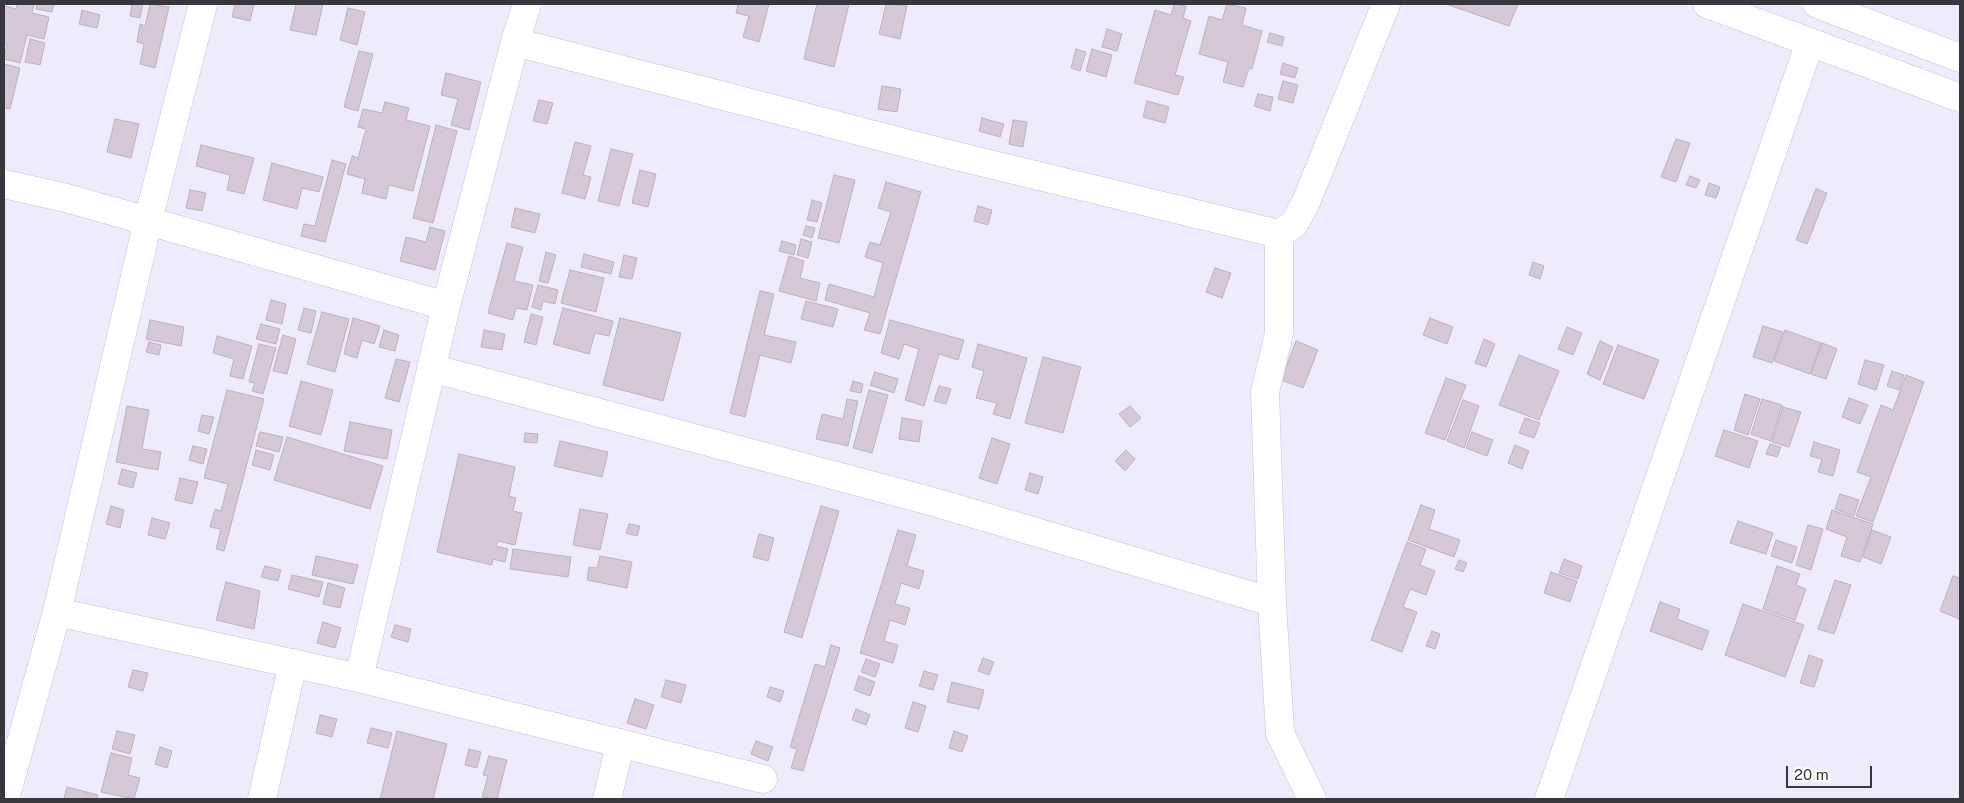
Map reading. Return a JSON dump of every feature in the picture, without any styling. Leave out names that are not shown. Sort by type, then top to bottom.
[{"type":"street","points":[[5,799],[58,612],[148,220],[203,4]]},
{"type":"street","points":[[359,678],[446,306],[515,42],[527,4]]},
{"type":"street","points":[[515,42],[944,154],[1279,234],[1294,224],[1306,202],[1386,4]]},
{"type":"street","points":[[1707,4],[1960,98]]},
{"type":"street","points":[[1820,4],[1960,58]]},
{"type":"street","points":[[1886,70],[1898,35]]},
{"type":"street","points":[[1549,799],[1810,42]]},
{"type":"street","points":[[4,184],[148,220],[446,306]]},
{"type":"street","points":[[1279,234],[1279,333],[1265,392],[1272,602],[1280,734],[1312,799]]},
{"type":"street","points":[[431,368],[934,502],[1272,602]]},
{"type":"street","points":[[58,612],[359,678],[763,780]]},
{"type":"street","points":[[262,799],[293,663]]},
{"type":"street","points":[[607,799],[620,744]]},
{"type":"building","points":[[17,4],[34,4],[32,13],[49,17],[44,39],[27,35],[20,63],[4,59],[7,45],[4,44],[4,6],[16,9]]},
{"type":"building","points":[[37,4],[54,4],[52,12],[36,9]]},
{"type":"building","points":[[132,4],[143,4],[140,18],[130,16]]},
{"type":"building","points":[[150,4],[169,7],[155,68],[140,64],[144,44],[137,42],[140,24],[145,26]]},
{"type":"building","points":[[235,4],[254,4],[250,21],[232,17]]},
{"type":"building","points":[[296,4],[323,4],[316,35],[290,30]]},
{"type":"building","points":[[738,4],[769,4],[759,42],[743,37],[749,16],[736,13]]},
{"type":"building","points":[[817,4],[849,4],[834,67],[804,59]]},
{"type":"building","points":[[886,4],[907,6],[900,39],[879,34]]},
{"type":"building","points":[[1174,4],[1186,6],[1183,18],[1191,21],[1175,75],[1184,77],[1178,95],[1134,83],[1155,10],[1171,15]]},
{"type":"building","points":[[1227,4],[1246,8],[1242,25],[1262,31],[1252,69],[1249,68],[1243,87],[1223,82],[1228,62],[1199,54],[1209,16],[1222,20]]},
{"type":"building","points":[[1446,4],[1518,4],[1509,26]]},
{"type":"building","points":[[348,8],[365,12],[357,45],[340,40]]},
{"type":"building","points":[[82,10],[100,15],[97,28],[79,24]]},
{"type":"building","points":[[1107,29],[1122,34],[1117,51],[1102,47]]},
{"type":"building","points":[[1270,33],[1284,37],[1282,46],[1267,42]]},
{"type":"building","points":[[30,39],[45,43],[40,65],[25,62]]},
{"type":"building","points":[[1076,49],[1086,52],[1080,71],[1071,68]]},
{"type":"building","points":[[1092,49],[1112,55],[1106,77],[1086,71]]},
{"type":"building","points":[[359,51],[373,54],[358,111],[344,107]]},
{"type":"building","points":[[1283,63],[1298,68],[1295,78],[1280,74]]},
{"type":"building","points":[[4,64],[20,68],[10,109],[4,108]]},
{"type":"building","points":[[446,73],[481,82],[469,130],[451,125],[458,99],[441,95]]},
{"type":"building","points":[[1283,81],[1298,85],[1293,103],[1278,99]]},
{"type":"building","points":[[882,86],[901,89],[897,112],[878,109]]},
{"type":"building","points":[[1258,94],[1273,97],[1270,111],[1254,106]]},
{"type":"building","points":[[539,100],[553,103],[547,124],[533,121]]},
{"type":"building","points":[[1147,101],[1169,107],[1165,123],[1143,117]]},
{"type":"building","points":[[385,102],[409,108],[406,120],[430,126],[413,191],[389,185],[386,199],[362,193],[365,179],[347,174],[352,156],[358,158],[366,129],[358,127],[363,109],[382,113]]},
{"type":"building","points":[[982,118],[1004,124],[1000,137],[979,131]]},
{"type":"building","points":[[115,119],[139,124],[131,158],[107,152]]},
{"type":"building","points":[[1013,120],[1027,122],[1023,147],[1009,144]]},
{"type":"building","points":[[436,125],[457,131],[433,223],[413,218]]},
{"type":"building","points":[[1676,139],[1690,143],[1676,182],[1661,177]]},
{"type":"building","points":[[575,142],[591,146],[583,175],[591,177],[585,199],[562,193]]},
{"type":"building","points":[[201,145],[254,158],[244,194],[227,190],[230,175],[196,166]]},
{"type":"building","points":[[611,149],[633,154],[619,206],[598,201]]},
{"type":"building","points":[[332,160],[346,164],[325,242],[301,236],[304,224],[315,226]]},
{"type":"building","points":[[272,163],[323,177],[319,192],[302,188],[297,209],[263,200]]},
{"type":"building","points":[[640,170],[656,174],[648,207],[632,203]]},
{"type":"building","points":[[834,175],[855,180],[839,243],[818,238]]},
{"type":"building","points":[[1690,176],[1700,180],[1696,188],[1686,185]]},
{"type":"building","points":[[886,182],[921,192],[880,334],[864,330],[870,313],[825,300],[829,284],[874,297],[883,263],[865,257],[870,242],[880,245],[891,212],[878,208]]},
{"type":"building","points":[[1709,183],[1720,187],[1716,198],[1705,195]]},
{"type":"building","points":[[1816,189],[1827,193],[1807,244],[1796,240]]},
{"type":"building","points":[[190,190],[206,193],[202,211],[186,208]]},
{"type":"building","points":[[812,200],[822,203],[817,222],[807,220]]},
{"type":"building","points":[[978,206],[992,210],[988,225],[974,221]]},
{"type":"building","points":[[515,208],[540,214],[535,233],[511,227]]},
{"type":"building","points":[[806,226],[815,228],[812,238],[803,235]]},
{"type":"building","points":[[430,227],[445,231],[435,270],[400,261],[406,237],[426,242]]},
{"type":"building","points":[[801,239],[812,242],[808,258],[797,255]]},
{"type":"building","points":[[782,241],[796,245],[794,255],[779,251]]},
{"type":"building","points":[[507,243],[523,247],[514,281],[533,285],[527,310],[516,308],[513,320],[488,313]]},
{"type":"building","points":[[546,252],[556,255],[548,283],[539,281]]},
{"type":"building","points":[[584,254],[614,262],[611,274],[581,267]]},
{"type":"building","points":[[624,255],[637,258],[632,279],[619,277]]},
{"type":"building","points":[[789,256],[804,261],[800,278],[820,283],[816,301],[779,291]]},
{"type":"building","points":[[1533,262],[1544,266],[1540,279],[1529,275]]},
{"type":"building","points":[[1215,268],[1231,273],[1222,298],[1206,292]]},
{"type":"building","points":[[570,270],[604,278],[596,312],[561,303]]},
{"type":"building","points":[[538,285],[558,290],[555,304],[543,301],[541,310],[532,307]]},
{"type":"building","points":[[760,291],[774,294],[764,335],[796,342],[791,363],[760,355],[745,417],[730,413]]},
{"type":"building","points":[[271,300],[286,304],[282,324],[266,320]]},
{"type":"building","points":[[806,301],[838,309],[833,327],[801,319]]},
{"type":"building","points":[[304,308],[316,311],[311,333],[298,330]]},
{"type":"building","points":[[563,308],[613,321],[609,336],[595,333],[589,354],[553,344]]},
{"type":"building","points":[[322,312],[349,319],[335,372],[307,364]]},
{"type":"building","points":[[531,314],[543,317],[536,345],[524,342]]},
{"type":"building","points":[[353,318],[380,326],[374,344],[362,340],[357,358],[344,354]]},
{"type":"building","points":[[620,318],[681,333],[663,401],[603,385]]},
{"type":"building","points":[[1430,318],[1453,327],[1447,344],[1423,335]]},
{"type":"building","points":[[150,320],[184,327],[181,346],[146,339]]},
{"type":"building","points":[[890,320],[964,340],[958,360],[939,354],[924,406],[905,400],[919,349],[904,344],[899,359],[881,353]]},
{"type":"building","points":[[261,324],[280,329],[276,344],[256,339]]},
{"type":"building","points":[[1763,326],[1783,332],[1772,363],[1753,357]]},
{"type":"building","points":[[1567,327],[1582,333],[1573,355],[1558,349]]},
{"type":"building","points":[[384,330],[399,335],[395,351],[379,347]]},
{"type":"building","points":[[484,330],[505,334],[502,350],[481,347]]},
{"type":"building","points":[[1785,330],[1821,343],[1810,374],[1774,361]]},
{"type":"building","points":[[283,335],[296,339],[287,374],[273,371]]},
{"type":"building","points":[[217,336],[252,346],[243,379],[230,376],[234,359],[213,353]]},
{"type":"building","points":[[1484,339],[1495,344],[1486,367],[1475,363]]},
{"type":"building","points":[[1296,341],[1318,350],[1303,388],[1281,380]]},
{"type":"building","points":[[1600,341],[1613,347],[1600,380],[1587,374]]},
{"type":"building","points":[[149,342],[161,345],[159,355],[146,352]]},
{"type":"building","points":[[1822,343],[1837,349],[1826,379],[1811,374]]},
{"type":"building","points":[[259,344],[276,348],[263,394],[252,391],[255,383],[249,382]]},
{"type":"building","points":[[978,344],[1027,358],[1010,419],[993,414],[997,403],[976,398],[984,371],[972,367]]},
{"type":"building","points":[[1618,345],[1659,360],[1644,399],[1603,384]]},
{"type":"building","points":[[1519,355],[1559,371],[1539,420],[1499,405]]},
{"type":"building","points":[[1043,357],[1081,367],[1063,433],[1025,423]]},
{"type":"building","points":[[396,359],[410,362],[399,402],[385,398]]},
{"type":"building","points":[[1865,360],[1884,365],[1876,390],[1858,384]]},
{"type":"building","points":[[1892,371],[1904,375],[1899,390],[1887,386]]},
{"type":"building","points":[[875,372],[898,379],[894,393],[870,385]]},
{"type":"building","points":[[1906,375],[1924,382],[1873,522],[1856,516],[1871,477],[1857,472],[1881,405],[1893,410]]},
{"type":"building","points":[[1446,378],[1466,385],[1445,440],[1425,433]]},
{"type":"building","points":[[301,381],[333,390],[321,435],[289,426]]},
{"type":"building","points":[[853,381],[863,384],[861,393],[850,391]]},
{"type":"building","points":[[939,386],[951,389],[946,404],[934,401]]},
{"type":"building","points":[[227,390],[264,399],[224,551],[216,549],[221,529],[210,527],[215,509],[221,511],[228,484],[204,478]]},
{"type":"building","points":[[869,390],[888,395],[872,453],[853,448]]},
{"type":"building","points":[[1745,394],[1760,399],[1748,435],[1734,430]]},
{"type":"building","points":[[1849,398],[1868,405],[1860,424],[1842,417]]},
{"type":"building","points":[[847,399],[858,401],[848,446],[816,439],[822,414],[843,419]]},
{"type":"building","points":[[1762,399],[1782,405],[1771,441],[1751,434]]},
{"type":"building","points":[[1463,400],[1479,406],[1464,448],[1447,441]]},
{"type":"building","points":[[127,406],[149,410],[142,449],[161,452],[158,470],[116,462]]},
{"type":"building","points":[[1130,406],[1141,418],[1130,427],[1119,414]]},
{"type":"building","points":[[1783,407],[1801,412],[1789,447],[1772,442]]},
{"type":"building","points":[[202,415],[214,417],[209,434],[198,431]]},
{"type":"building","points":[[902,418],[922,421],[919,442],[899,439]]},
{"type":"building","points":[[1525,418],[1540,423],[1534,438],[1519,433]]},
{"type":"building","points":[[350,422],[392,430],[387,459],[344,451]]},
{"type":"building","points":[[1724,430],[1758,441],[1749,468],[1715,456]]},
{"type":"building","points":[[260,432],[283,437],[279,452],[256,446]]},
{"type":"building","points":[[1472,432],[1493,440],[1487,456],[1466,448]]},
{"type":"building","points":[[525,433],[538,434],[537,443],[524,442]]},
{"type":"building","points":[[287,437],[383,466],[370,509],[274,480]]},
{"type":"building","points":[[992,438],[1010,444],[997,484],[979,478]]},
{"type":"building","points":[[560,441],[608,452],[602,477],[554,466]]},
{"type":"building","points":[[1814,442],[1840,450],[1833,476],[1818,472],[1822,459],[1810,456]]},
{"type":"building","points":[[1770,444],[1781,447],[1777,457],[1766,454]]},
{"type":"building","points":[[1515,445],[1529,451],[1522,469],[1508,463]]},
{"type":"building","points":[[193,446],[207,449],[203,464],[189,460]]},
{"type":"building","points":[[256,450],[274,455],[270,470],[252,465]]},
{"type":"building","points":[[1126,450],[1135,459],[1125,471],[1115,461]]},
{"type":"building","points":[[459,454],[515,467],[509,496],[516,498],[513,511],[522,513],[515,545],[498,541],[496,546],[508,549],[505,562],[493,559],[492,565],[437,552]]},
{"type":"building","points":[[122,469],[137,473],[133,488],[118,484]]},
{"type":"building","points":[[1030,473],[1043,477],[1038,494],[1025,490]]},
{"type":"building","points":[[180,478],[198,482],[192,504],[175,500]]},
{"type":"building","points":[[1840,494],[1859,500],[1854,516],[1835,509]]},
{"type":"building","points":[[1421,505],[1435,510],[1429,529],[1460,540],[1454,557],[1408,540]]},
{"type":"building","points":[[111,506],[124,510],[120,528],[106,524]]},
{"type":"building","points":[[821,506],[839,511],[802,638],[784,632]]},
{"type":"building","points":[[580,509],[608,514],[600,550],[573,545]]},
{"type":"building","points":[[1832,510],[1873,524],[1860,562],[1841,556],[1847,537],[1826,529]]},
{"type":"building","points":[[152,518],[170,523],[165,539],[148,535]]},
{"type":"building","points":[[1738,521],[1773,533],[1766,554],[1730,543]]},
{"type":"building","points":[[629,524],[640,526],[637,536],[626,533]]},
{"type":"building","points":[[1808,525],[1823,529],[1811,570],[1796,565]]},
{"type":"building","points":[[898,530],[916,535],[907,566],[924,571],[919,589],[901,583],[895,604],[910,608],[905,625],[890,620],[884,641],[898,645],[893,663],[860,653]]},
{"type":"building","points":[[1872,530],[1891,537],[1881,564],[1863,557]]},
{"type":"building","points":[[759,534],[774,538],[768,561],[753,557]]},
{"type":"building","points":[[1776,540],[1797,547],[1792,563],[1771,556]]},
{"type":"building","points":[[1407,542],[1426,549],[1420,565],[1435,571],[1426,595],[1410,589],[1403,607],[1417,612],[1402,652],[1371,640]]},
{"type":"building","points":[[513,549],[571,557],[568,577],[510,569]]},
{"type":"building","points":[[316,556],[358,565],[353,584],[312,575]]},
{"type":"building","points":[[600,556],[632,562],[627,588],[587,580],[589,567],[597,568]]},
{"type":"building","points":[[1564,559],[1582,566],[1578,579],[1559,573]]},
{"type":"building","points":[[1459,560],[1467,563],[1463,572],[1455,569]]},
{"type":"building","points":[[265,566],[281,570],[278,581],[261,577]]},
{"type":"building","points":[[1777,566],[1800,574],[1796,585],[1806,589],[1795,620],[1763,609]]},
{"type":"building","points":[[1551,572],[1577,581],[1570,602],[1544,593]]},
{"type":"building","points":[[292,575],[323,582],[319,597],[288,589]]},
{"type":"building","points":[[1953,576],[1960,578],[1960,619],[1940,611]]},
{"type":"building","points":[[1835,580],[1851,585],[1834,634],[1818,629]]},
{"type":"building","points":[[226,582],[260,591],[254,629],[216,620]]},
{"type":"building","points":[[328,583],[345,588],[340,608],[323,604]]},
{"type":"building","points":[[1660,602],[1680,609],[1677,619],[1709,631],[1702,650],[1650,631]]},
{"type":"building","points":[[1743,604],[1804,625],[1785,677],[1725,655]]},
{"type":"building","points":[[323,622],[341,628],[335,648],[317,643]]},
{"type":"building","points":[[395,625],[411,629],[408,642],[391,637]]},
{"type":"building","points":[[1432,631],[1440,634],[1435,649],[1426,646]]},
{"type":"building","points":[[831,645],[840,648],[803,771],[791,768],[797,749],[790,747],[815,664],[825,667]]},
{"type":"building","points":[[1809,655],[1823,660],[1814,687],[1800,683]]},
{"type":"building","points":[[983,658],[994,662],[989,675],[978,671]]},
{"type":"building","points":[[866,659],[880,664],[875,677],[861,672]]},
{"type":"building","points":[[133,670],[148,673],[143,691],[128,687]]},
{"type":"building","points":[[924,671],[938,675],[933,690],[919,686]]},
{"type":"building","points":[[859,676],[875,682],[870,696],[854,690]]},
{"type":"building","points":[[666,680],[686,685],[681,703],[661,697]]},
{"type":"building","points":[[952,682],[984,690],[979,709],[947,702]]},
{"type":"building","points":[[770,687],[784,691],[780,702],[767,697]]},
{"type":"building","points":[[635,699],[654,705],[646,729],[627,723]]},
{"type":"building","points":[[913,702],[926,706],[918,732],[905,728]]},
{"type":"building","points":[[856,709],[870,715],[866,725],[852,720]]},
{"type":"building","points":[[320,715],[337,719],[332,737],[316,733]]},
{"type":"building","points":[[371,728],[392,733],[388,748],[367,743]]},
{"type":"building","points":[[117,731],[135,735],[130,754],[112,749]]},
{"type":"building","points":[[397,731],[447,744],[433,799],[380,799]]},
{"type":"building","points":[[954,731],[968,736],[962,752],[949,748]]},
{"type":"building","points":[[756,741],[773,747],[768,761],[751,754]]},
{"type":"building","points":[[160,747],[172,751],[167,768],[155,764]]},
{"type":"building","points":[[469,749],[481,752],[477,768],[465,765]]},
{"type":"building","points":[[111,753],[132,758],[128,775],[140,778],[134,799],[101,792]]},
{"type":"building","points":[[489,756],[507,760],[497,799],[482,797],[488,776],[483,775]]},
{"type":"building","points":[[67,787],[98,795],[97,799],[64,799]]}]
